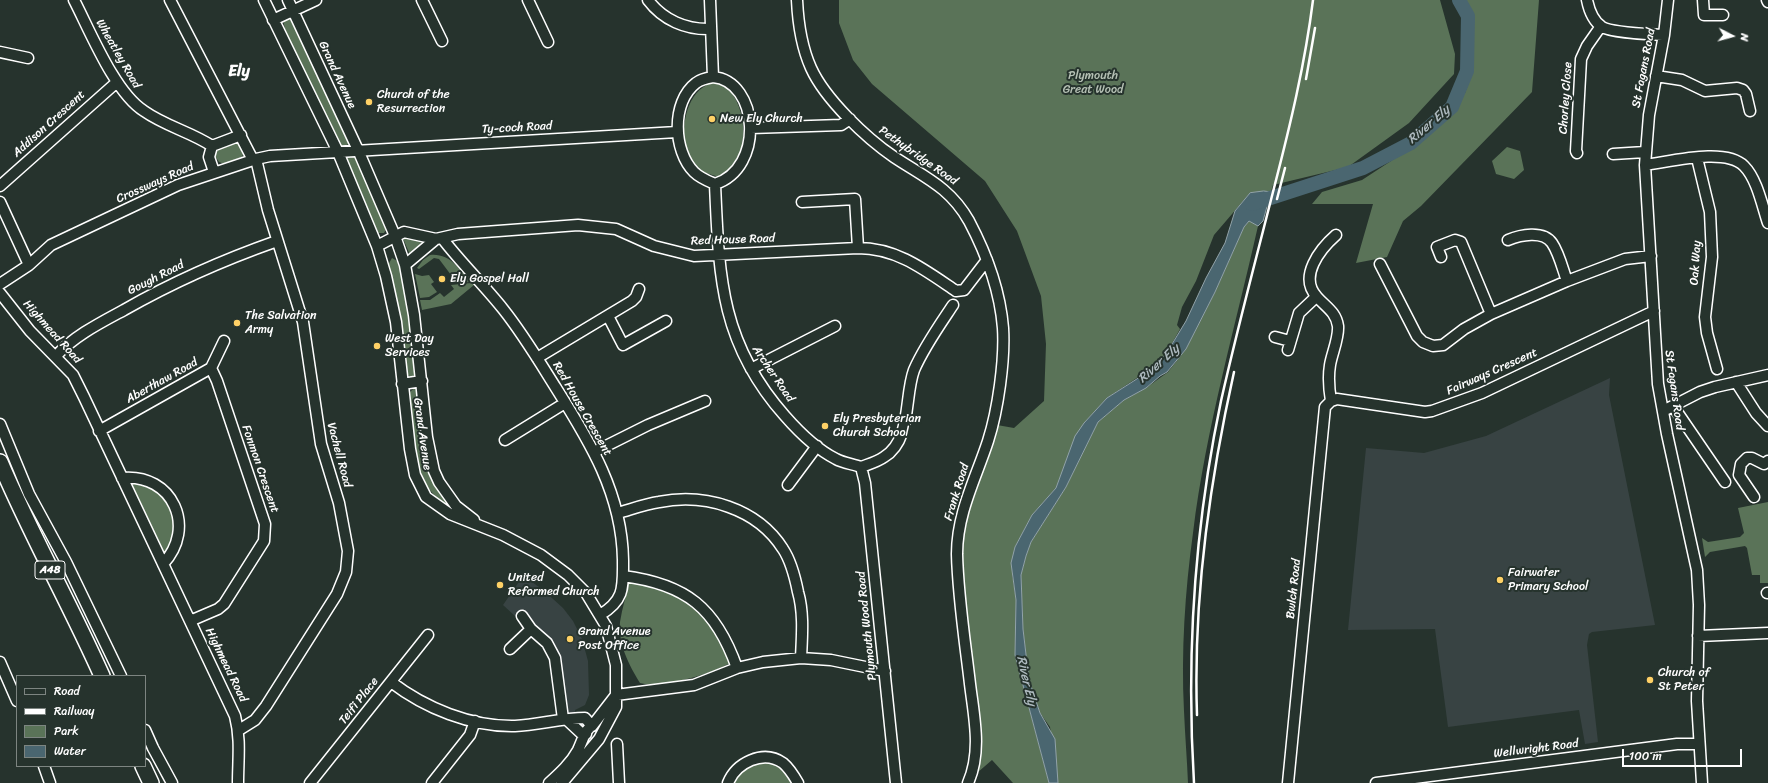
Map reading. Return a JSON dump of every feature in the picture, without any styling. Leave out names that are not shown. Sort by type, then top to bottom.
[{"type":"highway","name":"A48","points":[[0,462],[24,519],[74,614],[102,675]]},
{"type":"highway","points":[[143,767],[151,783]]},
{"type":"street","name":"Wheatley Road","points":[[74,0],[117,82],[129,99],[143,111],[212,146]]},
{"type":"street","name":"Vachell Road","points":[[170,0],[254,159],[277,241],[296,294],[303,322],[318,428],[325,461],[339,503],[347,542],[347,562],[344,578],[337,594],[279,686],[255,720],[239,730]]},
{"type":"street","name":"Grand Avenue","points":[[264,0],[338,152],[377,246],[386,276],[396,322],[402,384],[415,476],[426,497],[450,514],[516,540],[554,564],[586,594],[600,614],[609,635],[617,675],[617,702],[614,714],[599,737],[562,783]]},
{"type":"street","name":"Grand Avenue","points":[[288,0],[358,150],[395,236],[404,265],[414,315],[427,437],[434,471],[439,482],[456,506],[478,524]]},
{"type":"street","points":[[273,20],[293,9],[316,0]]},
{"type":"street","points":[[422,0],[442,41]]},
{"type":"street","points":[[528,0],[548,42]]},
{"type":"street","points":[[648,0],[660,13],[671,20],[692,28],[711,29]]},
{"type":"street","points":[[710,0],[713,77]]},
{"type":"street","name":"Pethybridge Road","points":[[797,0],[802,36],[812,69],[827,92],[850,119],[873,142],[950,194],[968,219],[987,260]]},
{"type":"street","points":[[1587,0],[1592,16],[1601,26],[1611,30],[1664,35]]},
{"type":"street","name":"St Fagans Road","points":[[1668,0],[1664,35],[1649,115],[1645,165],[1656,362],[1663,411],[1697,570],[1699,605],[1697,701],[1702,783]]},
{"type":"street","points":[[1703,0],[1704,15],[1722,15]]},
{"type":"street","name":"Chorley Close","points":[[1578,153],[1576,151],[1581,59],[1587,46],[1601,26]]},
{"type":"street","points":[[0,52],[28,58]]},
{"type":"street","points":[[1656,76],[1682,80],[1705,91],[1712,92],[1737,88],[1743,90],[1746,94],[1750,111]]},
{"type":"street","points":[[713,77],[725,79],[738,91],[747,110],[751,128],[746,155],[741,164],[730,177],[715,184],[694,172],[685,160],[680,148],[677,132],[679,113],[688,93],[695,84],[713,77]]},
{"type":"street","name":"Addison Crescent","points":[[0,186],[117,82]]},
{"type":"street","points":[[751,128],[841,124],[850,119]]},
{"type":"street","name":"Ty-coch Road","points":[[358,150],[677,132]]},
{"type":"street","points":[[214,172],[209,157],[212,146],[241,135]]},
{"type":"street","points":[[338,152],[358,150]]},
{"type":"street","name":"Crossways Road","points":[[0,284],[29,265],[52,245],[178,185],[254,159],[270,156],[338,152]]},
{"type":"street","points":[[1613,154],[1645,152]]},
{"type":"street","points":[[1645,165],[1725,156],[1736,160],[1744,166],[1750,174],[1768,223]]},
{"type":"street","name":"Oak Way","points":[[1697,158],[1710,212],[1712,257],[1705,317],[1706,333],[1717,369]]},
{"type":"street","name":"Archer Road","points":[[715,184],[718,254],[723,289],[737,342],[751,369],[777,407],[796,428],[817,446],[837,460],[862,468]]},
{"type":"street","points":[[802,202],[855,199],[858,248]]},
{"type":"street","points":[[0,202],[29,265]]},
{"type":"street","name":"Red House Road","points":[[404,265],[439,239],[458,234],[578,225],[597,226],[616,230],[654,246],[694,256],[858,248],[878,249],[904,258],[956,291],[964,290],[987,260]]},
{"type":"street","name":"Red House Road","points":[[395,236],[404,232],[439,239]]},
{"type":"street","points":[[1331,401],[1329,388],[1330,366],[1338,325],[1331,310],[1316,297],[1309,280],[1311,270],[1320,252],[1336,235]]},
{"type":"street","points":[[1508,240],[1526,235],[1546,238],[1552,243],[1567,281]]},
{"type":"street","points":[[377,246],[395,236]]},
{"type":"street","name":"Red House Crescent","points":[[439,239],[503,309],[566,403],[605,474],[618,513],[622,541],[623,576],[618,599],[613,607],[600,614]]},
{"type":"street","points":[[1441,257],[1437,247],[1455,240],[1461,242],[1491,314]]},
{"type":"street","name":"Gough Road","points":[[56,356],[63,348],[97,325],[162,289],[208,267],[277,241]]},
{"type":"street","points":[[1380,264],[1417,336],[1423,342],[1432,346],[1443,345],[1464,329],[1491,314],[1567,281],[1625,259],[1651,256]]},
{"type":"street","name":"Frank Road","points":[[968,783],[974,762],[976,736],[957,554],[963,510],[992,427],[1003,348],[1003,328],[998,297],[987,260]]},
{"type":"street","points":[[537,358],[608,316],[636,297],[639,289]]},
{"type":"street","name":"Highmead Road","points":[[0,293],[30,331],[73,375],[100,430],[235,716],[239,730],[240,750],[238,783]]},
{"type":"street","points":[[1275,337],[1289,346],[1299,313],[1316,297]]},
{"type":"street","points":[[862,468],[884,457],[897,444],[902,434],[908,396],[914,372],[922,352],[953,305]]},
{"type":"street","name":"Fairways Crescent","points":[[1331,401],[1346,400],[1425,412],[1432,411],[1482,393],[1654,311]]},
{"type":"street","points":[[608,316],[623,345],[666,321]]},
{"type":"street","points":[[751,369],[835,326]]},
{"type":"street","name":"Aberthaw Road","points":[[100,430],[211,368],[224,341]]},
{"type":"street","name":"Fonmon Crescent","points":[[190,621],[218,609],[224,604],[264,541],[266,532],[265,524],[225,404],[211,368]]},
{"type":"street","points":[[1663,411],[1700,392],[1768,375]]},
{"type":"street","name":"Grand Avenue","points":[[402,384],[422,381]]},
{"type":"street","points":[[1736,382],[1756,413],[1768,426]]},
{"type":"street","points":[[594,452],[648,425],[705,401]]},
{"type":"street","name":"Bwlch Road","points":[[1288,783],[1323,415],[1326,407],[1331,401]]},
{"type":"street","points":[[505,440],[566,403]]},
{"type":"street","points":[[1673,406],[1725,482]]},
{"type":"street","points":[[0,424],[29,494],[88,608],[121,675]]},
{"type":"street","points":[[788,485],[817,446]]},
{"type":"street","points":[[1754,497],[1739,475],[1741,464],[1747,458],[1752,458],[1764,464],[1768,461]]},
{"type":"street","name":"Plymouth Wood Road","points":[[862,468],[865,483],[896,783]]},
{"type":"street","points":[[122,478],[141,478],[153,483],[163,490],[173,502],[178,516],[179,530],[176,545],[170,556],[163,564]]},
{"type":"street","points":[[618,513],[659,502],[689,499],[718,502],[741,512],[758,522],[774,538],[789,562],[799,593],[801,610],[801,658]]},
{"type":"street","points":[[623,576],[662,583],[695,601],[708,614],[722,633],[737,668]]},
{"type":"street","points":[[74,614],[88,608]]},
{"type":"street","points":[[391,682],[404,692],[430,706],[454,716],[475,721],[515,726],[564,719],[585,718],[589,730],[589,740],[599,737],[598,726],[589,730],[581,734],[564,719],[555,658],[547,643],[531,629],[522,616]]},
{"type":"street","points":[[510,649],[531,629]]},
{"type":"street","points":[[1698,636],[1768,633]]},
{"type":"street","name":"Teifi Place","points":[[310,783],[428,635]]},
{"type":"street","points":[[550,783],[568,764],[589,730],[616,695],[694,685],[737,668],[763,662],[801,658],[831,660],[885,671]]},
{"type":"street","points":[[0,662],[16,699]]},
{"type":"street","points":[[432,783],[470,735],[475,721]]},
{"type":"street","points":[[146,732],[172,783]]},
{"type":"street","points":[[617,744],[619,783]]},
{"type":"street","name":"Wellwright Road","points":[[1376,783],[1677,744],[1699,744]]},
{"type":"street","points":[[728,783],[732,774],[739,767],[748,761],[765,757],[782,762],[798,783]]},
{"type":"street","points":[[44,767],[50,783]]},
{"type":"shaded area","name":"Fairwater Primary School","points":[[1610,378],[1609,395],[1655,625],[1592,632],[1589,634],[1587,645],[1598,742],[1585,744],[1579,710],[1448,727],[1435,629],[1348,630],[1366,448],[1424,453],[1486,436]]},
{"type":"shaded area","points":[[523,576],[542,589],[563,608],[573,621],[582,639],[588,661],[589,695],[585,705],[575,710],[575,713],[567,714],[550,642],[522,611],[516,617],[503,605]]},
{"type":"green space","name":"Plymouth Great Wood","points":[[839,0],[1440,0],[1455,54],[1454,74],[1409,123],[1348,167],[1273,185],[1271,192],[1250,193],[1214,235],[1196,281],[1182,307],[1177,325],[1180,329],[1166,354],[1156,365],[1107,398],[1084,423],[1056,488],[1032,515],[1015,547],[1012,573],[1016,600],[1015,655],[1049,783],[1013,783],[992,760],[970,779],[974,762],[958,539],[988,441],[993,441],[997,425],[1014,428],[1044,401],[1046,344],[1041,296],[1017,231],[985,181],[872,84],[853,60],[839,23]]},
{"type":"green space","points":[[1462,0],[1539,0],[1532,92],[1421,206],[1403,221],[1387,257],[1356,263],[1373,204],[1312,204],[1322,192],[1362,180],[1391,161],[1420,139],[1465,93],[1473,71],[1469,45],[1472,26]]},
{"type":"green space","points":[[290,17],[350,142],[346,146],[343,147],[338,144],[285,29],[283,20]]},
{"type":"green space","points":[[716,82],[726,87],[735,98],[742,117],[743,127],[742,148],[739,158],[731,170],[719,177],[699,171],[687,150],[684,134],[684,124],[689,105],[700,90],[707,85]]},
{"type":"green space","points":[[233,143],[239,143],[244,151],[242,157],[224,164],[219,162],[215,156],[218,149]]},
{"type":"green space","points":[[1507,147],[1520,151],[1524,170],[1514,179],[1496,174],[1492,161]]},
{"type":"green space","points":[[349,155],[356,156],[387,228],[384,233],[378,233],[376,231],[346,160]]},
{"type":"green space","points":[[1249,221],[1258,226],[1205,455],[1190,555],[1184,622],[1183,666],[1188,783],[1058,783],[1050,727],[1040,713],[1029,680],[1023,629],[1021,575],[1026,556],[1031,542],[1066,487],[1098,422],[1124,400],[1146,388],[1168,372],[1186,349],[1215,292],[1244,227]]},
{"type":"green space","points":[[402,236],[419,240],[421,242],[420,246],[410,255]]},
{"type":"green space","points":[[430,255],[437,255],[449,259],[458,267],[470,282],[457,283],[439,259],[434,258],[419,269],[417,268],[423,260]]},
{"type":"green space","points":[[392,258],[399,262],[406,287],[416,375],[412,377],[407,375],[402,333],[388,265]]},
{"type":"green space","points":[[415,274],[422,276],[429,275],[434,282],[431,284],[437,292],[429,297],[420,298]]},
{"type":"green space","points":[[471,283],[474,285],[451,304],[422,310],[420,300],[430,300],[440,293],[444,297],[454,289],[451,285]]},
{"type":"green space","points":[[414,388],[417,390],[425,446],[458,512],[441,501],[429,489],[421,476],[416,462],[411,430],[408,394]]},
{"type":"green space","points":[[144,482],[166,497],[176,522],[169,554],[163,555],[129,483]]},
{"type":"green space","points":[[1768,502],[1768,583],[1760,583],[1760,575],[1752,575],[1747,548],[1745,546],[1710,552],[1705,557],[1702,538],[1708,542],[1740,537],[1744,533],[1738,508]]},
{"type":"green space","points":[[629,580],[664,589],[697,608],[713,626],[731,662],[723,667],[700,676],[660,684],[640,683],[625,654],[620,630],[620,622]]},
{"type":"green space","points":[[757,761],[770,762],[780,766],[796,783],[732,783],[743,768]]},
{"type":"water","points":[[1264,191],[1271,192],[1263,221],[1258,226],[1249,221],[1244,227],[1215,292],[1186,349],[1167,372],[1146,388],[1124,400],[1098,422],[1066,487],[1031,542],[1021,575],[1023,629],[1029,680],[1040,713],[1055,739],[1058,783],[1049,783],[1015,655],[1016,600],[1011,563],[1015,547],[1032,515],[1056,488],[1075,436],[1084,423],[1107,398],[1143,375],[1166,354],[1186,321],[1206,278],[1225,243],[1235,211],[1250,193]]},
{"type":"waterway","name":"River Ely","points":[[1252,204],[1363,168],[1411,143],[1452,107],[1467,71],[1468,16],[1459,0]]},
{"type":"railway","points":[[1194,783],[1191,686],[1192,639],[1194,591],[1204,496],[1221,401],[1286,141],[1306,48],[1313,0]]},
{"type":"railway","points":[[1306,79],[1315,28]]},
{"type":"railway","points":[[1277,199],[1285,168]]},
{"type":"railway","points":[[1197,715],[1196,672],[1200,585],[1210,499],[1234,372]]},
{"type":"place","name":"Church of the Resurrection","points":[[369,102]]},
{"type":"place","name":"New Ely Church","points":[[712,119]]},
{"type":"place","name":"Ely Gospel Hall","points":[[442,279]]},
{"type":"place","name":"The Salvation Army","points":[[237,323]]},
{"type":"place","name":"West Day Services","points":[[377,346]]},
{"type":"place","name":"Ely Presbyterian Church School","points":[[825,426]]},
{"type":"place","name":"Fairwater Primary School","points":[[1500,580]]},
{"type":"place","name":"United Reformed Church","points":[[500,585]]},
{"type":"place","name":"Grand Avenue Post Office","points":[[570,639]]},
{"type":"place","name":"Church of St Peter","points":[[1650,680]]},
{"type":"district","name":"Ely","points":[[239,72]]}]
